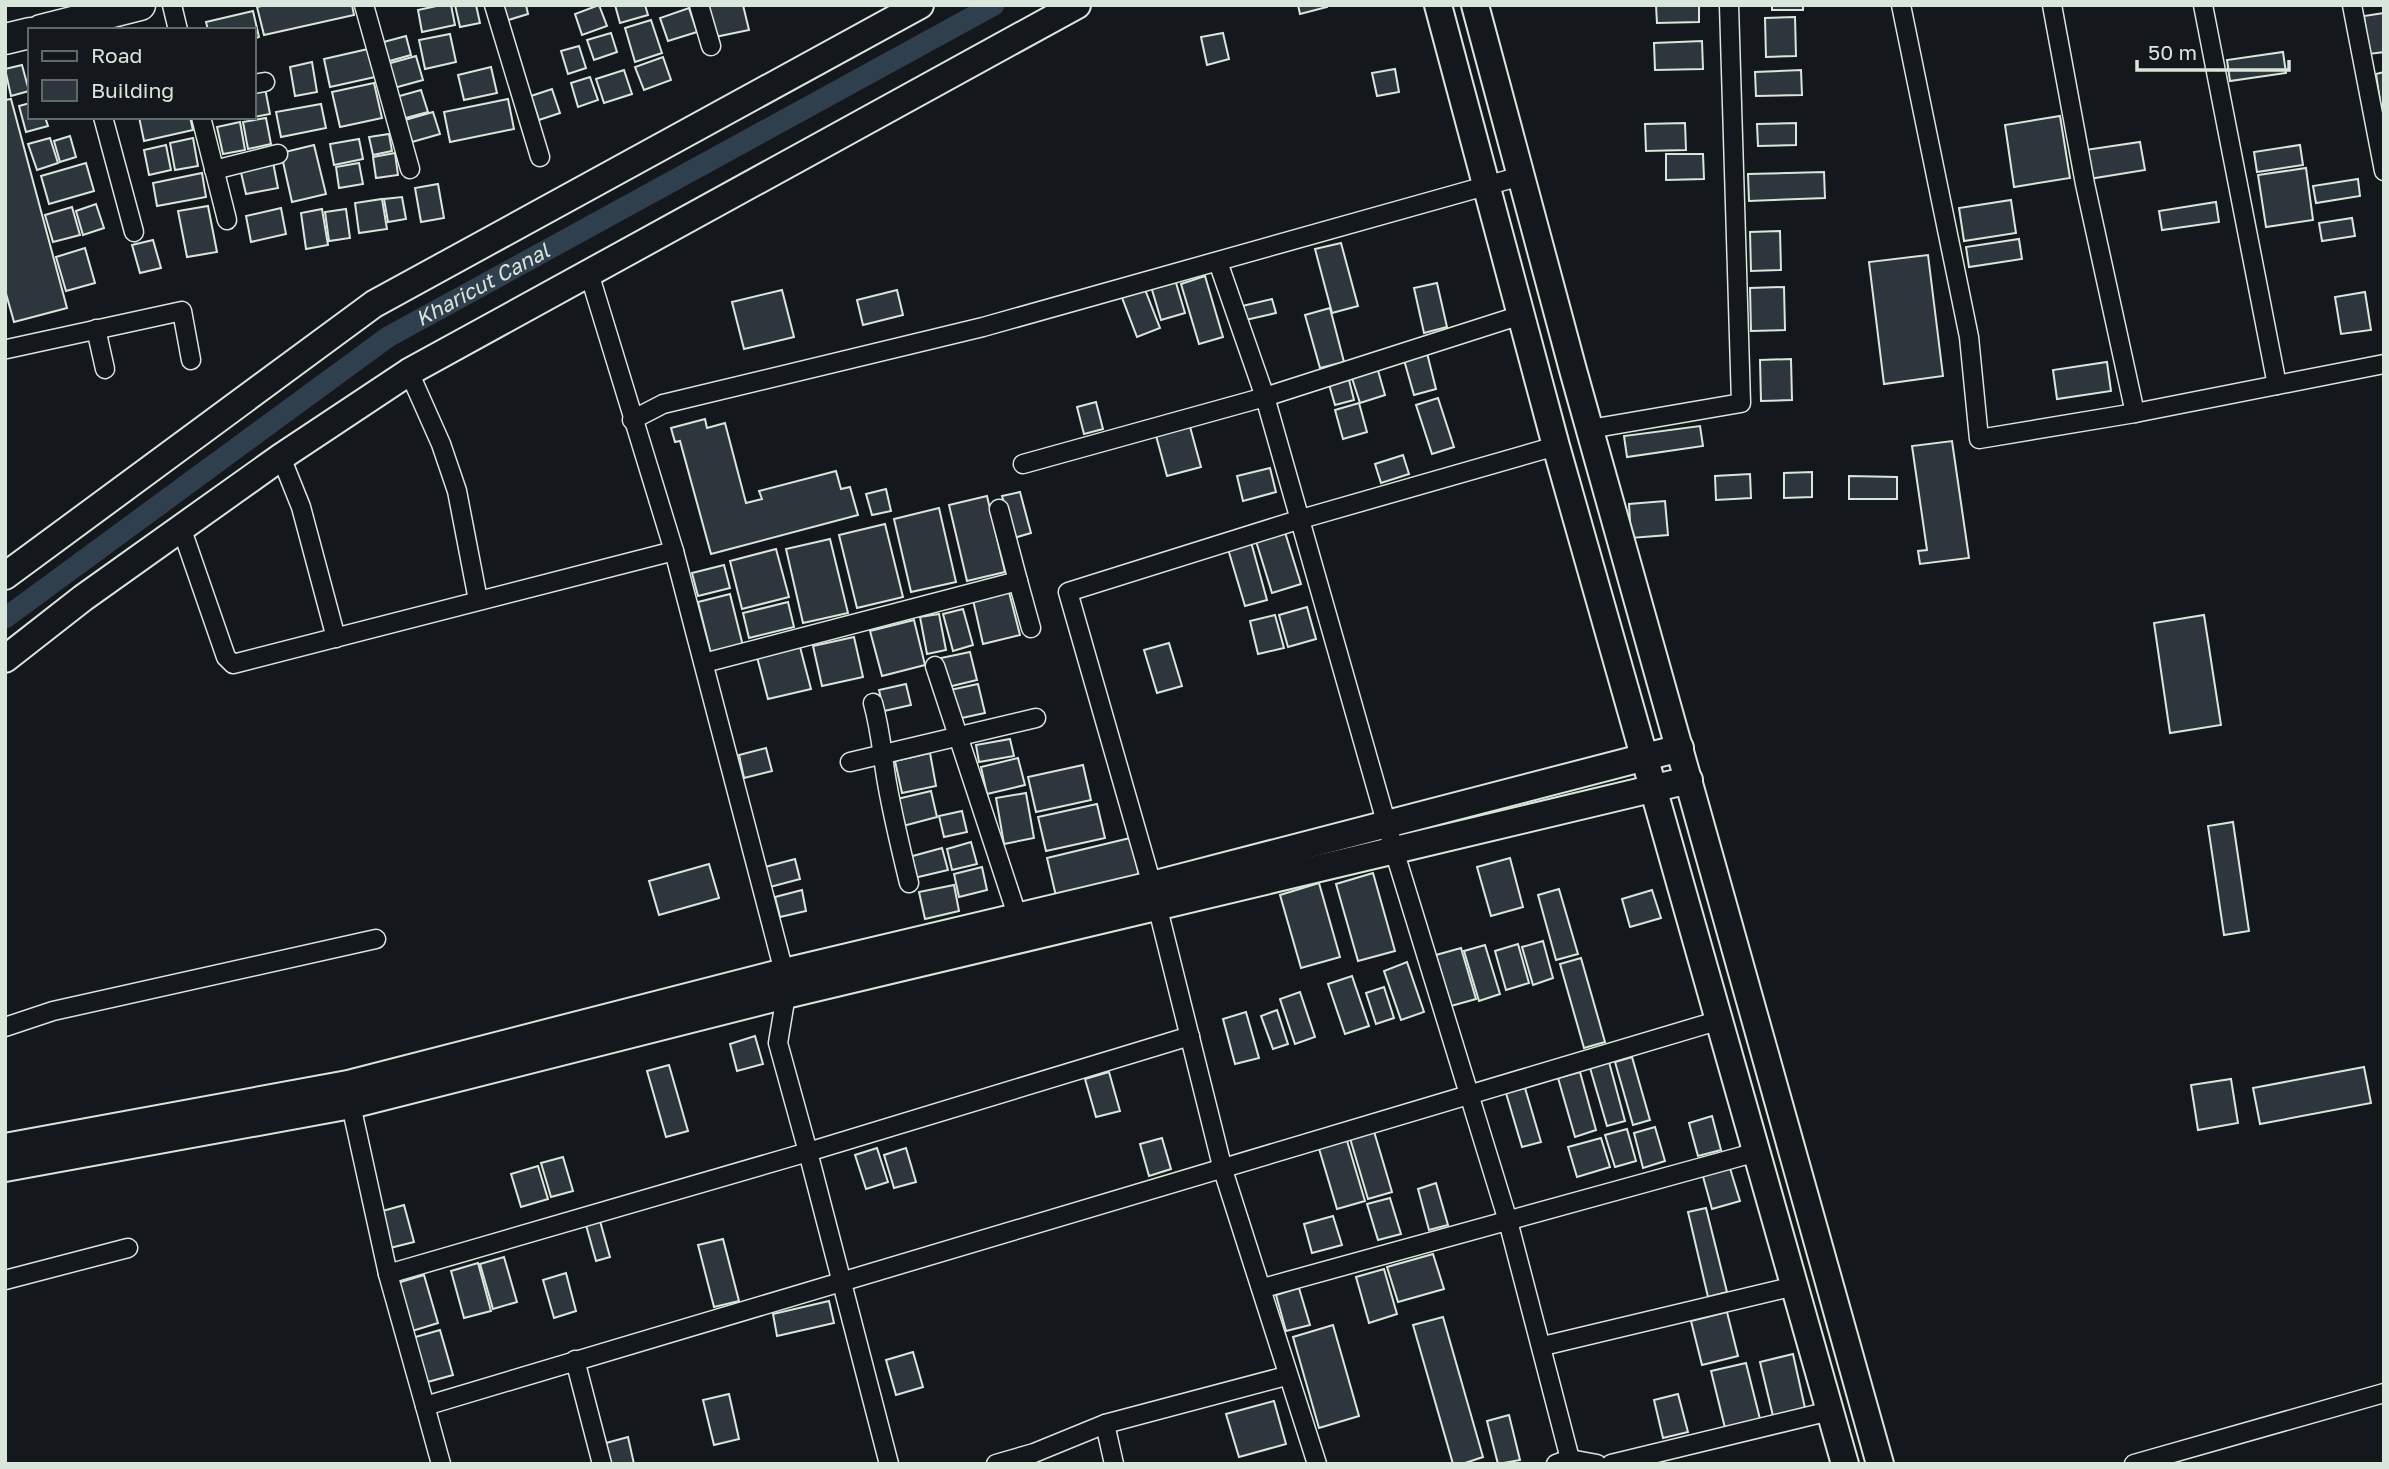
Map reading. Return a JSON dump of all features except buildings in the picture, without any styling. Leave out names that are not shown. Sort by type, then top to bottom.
[{"type":"main road","points":[[56,28],[79,25],[140,5]]},
{"type":"main road","points":[[5,39],[28,33]]},
{"type":"street","points":[[172,5],[178,28]]},
{"type":"street","points":[[364,5],[410,169]]},
{"type":"street","points":[[494,5],[540,157]]},
{"type":"street","points":[[699,5],[711,46]]},
{"type":"street","points":[[5,576],[374,304],[920,5]]},
{"type":"street","points":[[5,659],[83,598],[281,457],[410,372],[1077,5]]},
{"type":"street","points":[[1438,5],[1556,446],[1844,1464]]},
{"type":"street","points":[[1475,5],[1590,429],[1880,1464]]},
{"type":"street","points":[[1590,429],[1741,403],[1729,5]]},
{"type":"street","points":[[1901,5],[1969,337],[1979,439],[2135,413],[2384,364]]},
{"type":"street","points":[[2052,5],[2085,184],[2135,413]]},
{"type":"street","points":[[2203,5],[2277,385]]},
{"type":"street","points":[[2352,5],[2384,171]]},
{"type":"street","points":[[105,119],[134,232]]},
{"type":"street","points":[[201,119],[227,220]]},
{"type":"street","points":[[214,170],[278,154]]},
{"type":"street","points":[[632,421],[663,404],[983,327],[1521,176]]},
{"type":"street","points":[[1218,262],[1265,397],[1394,850],[1508,1221],[1543,1346],[1563,1462],[1597,1464]]},
{"type":"street","points":[[589,273],[632,421],[674,551],[785,983],[778,1043],[889,1464]]},
{"type":"street","points":[[6,347],[182,311],[191,360]]},
{"type":"street","points":[[1023,464],[1265,397],[1521,315]]},
{"type":"street","points":[[96,329],[105,369]]},
{"type":"street","points":[[410,372],[441,444],[457,491],[478,600]]},
{"type":"street","points":[[1317,1464],[1286,1376],[1263,1288],[1223,1170],[1154,896],[1068,592],[1301,519],[1556,446]]},
{"type":"street","points":[[281,457],[301,507],[336,638]]},
{"type":"street","points":[[999,509],[1031,628]]},
{"type":"street","points":[[182,530],[226,657],[233,664],[674,551]]},
{"type":"street","points":[[704,663],[1018,581]]},
{"type":"street","points":[[935,666],[1018,918]]},
{"type":"street","points":[[873,703],[884,744],[884,756],[909,883]]},
{"type":"street","points":[[850,762],[1036,718]]},
{"type":"street","points":[[5,1147],[348,1084],[1154,896],[1387,824],[1680,748]]},
{"type":"street","points":[[5,1168],[351,1105],[1018,918],[1154,896],[1394,850],[1689,780]]},
{"type":"street","points":[[5,1027],[53,1011],[376,939]]},
{"type":"street","points":[[425,1406],[1720,1020]]},
{"type":"street","points":[[388,1274],[808,1152],[1191,1036]]},
{"type":"street","points":[[351,1105],[388,1274],[441,1464]]},
{"type":"street","points":[[1263,1288],[1757,1152]]},
{"type":"street","points":[[5,1280],[128,1248]]},
{"type":"street","points":[[1543,1346],[1795,1286]]},
{"type":"street","points":[[575,1360],[602,1464]]},
{"type":"street","points":[[996,1464],[1034,1453],[1105,1424],[1286,1376]]},
{"type":"street","points":[[2134,1464],[2384,1393]]},
{"type":"street","points":[[1611,1464],[1830,1410]]},
{"type":"street","points":[[1105,1424],[1114,1464]]},
{"type":"waterway","name":"Kharicut Canal","points":[[5,618],[388,337],[994,5]]}]
